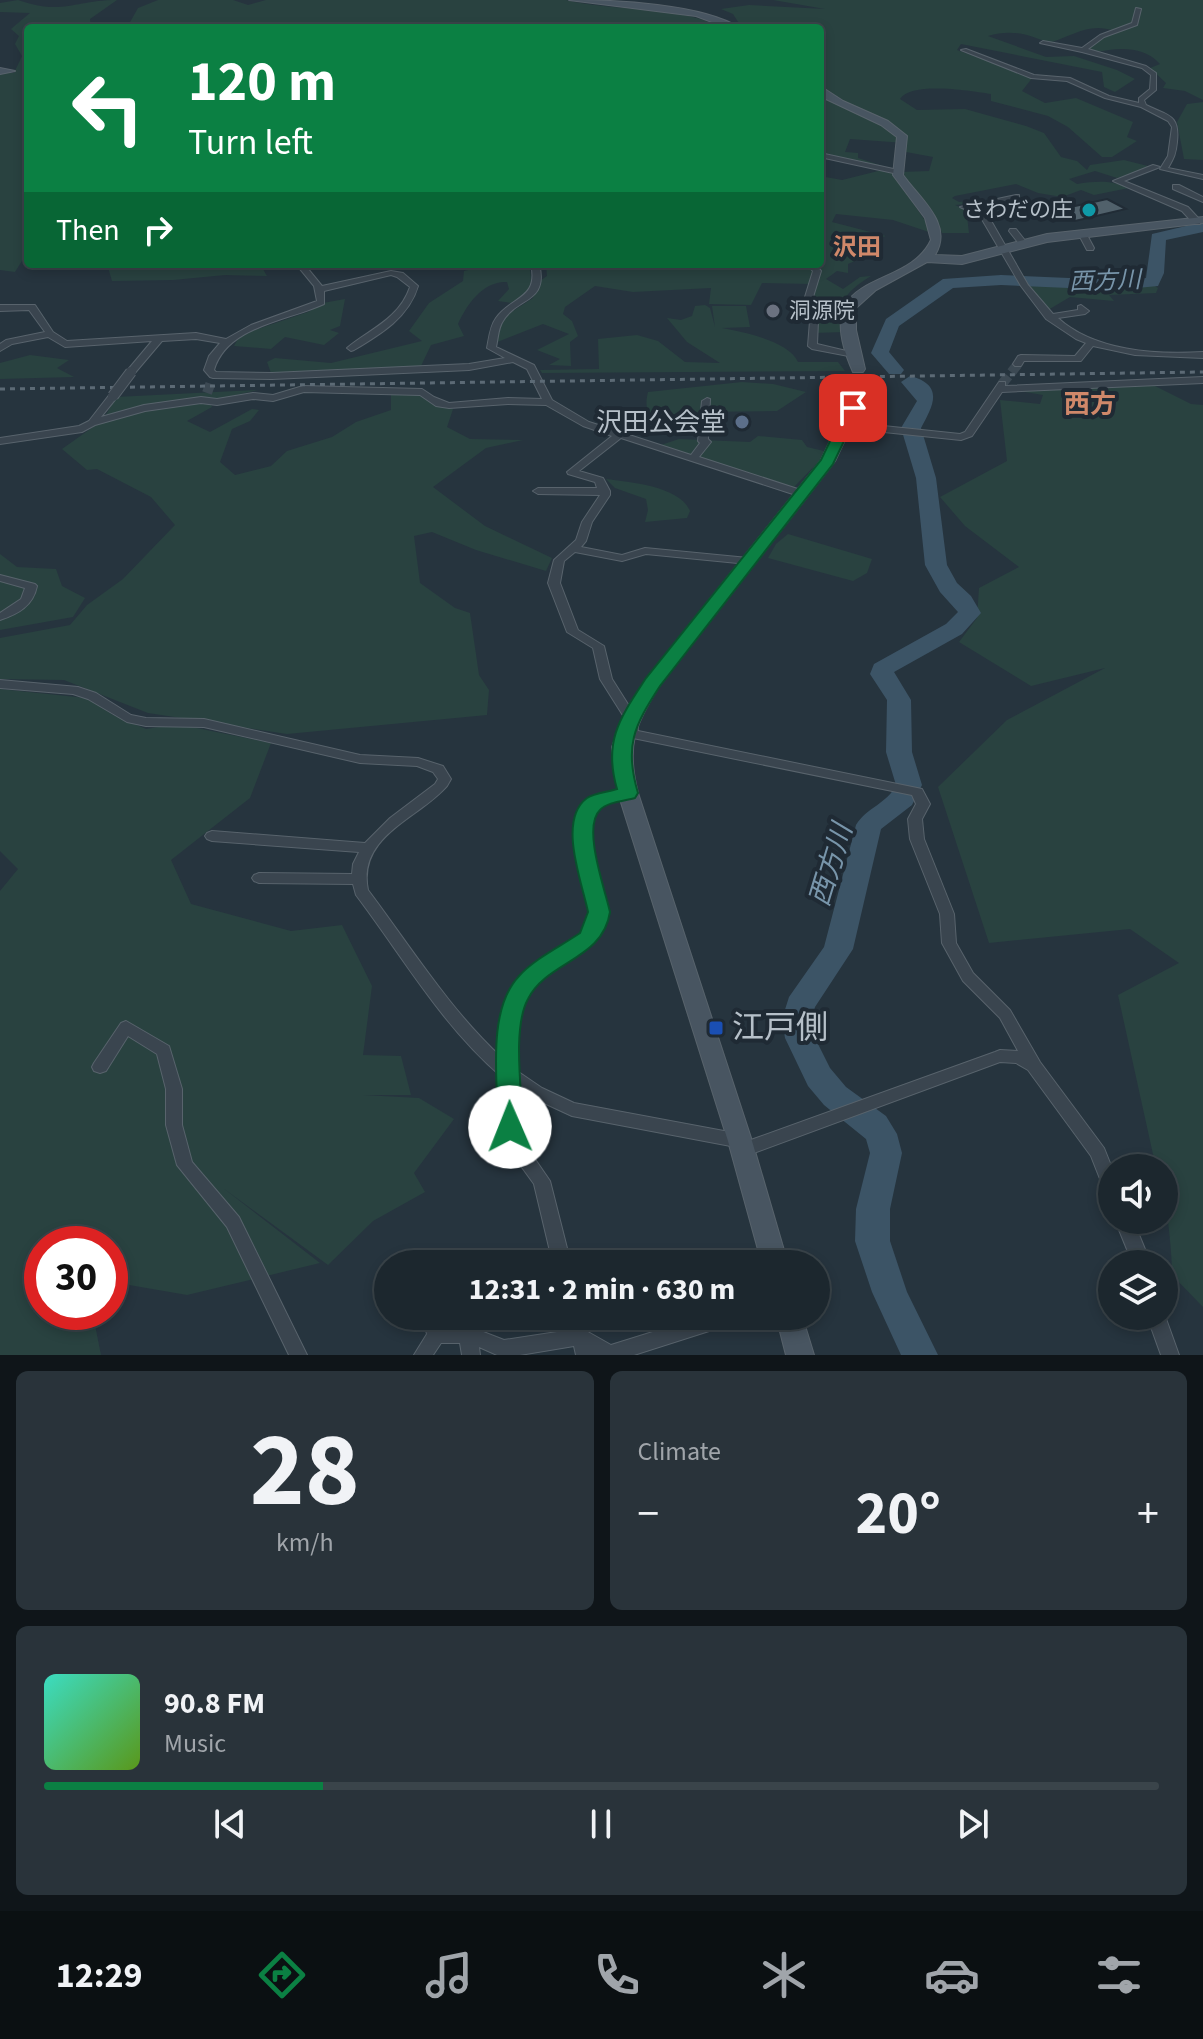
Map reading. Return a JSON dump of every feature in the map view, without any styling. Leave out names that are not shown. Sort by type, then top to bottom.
[{"type":"main road","points":[[573,0],[697,14],[725,24]]},
{"type":"main road","points":[[771,1250],[742,1146],[628,793],[620,766],[620,748],[630,717],[653,682],[828,461],[853,408],[857,368],[848,318],[851,306],[875,283],[926,258],[936,246],[935,225],[898,172],[903,144],[898,131],[847,108],[824,92]]},
{"type":"main road","points":[[926,258],[962,260],[1023,243],[1199,223]]},
{"type":"main road","points":[[793,1330],[800,1355]]},
{"type":"street","points":[[1083,50],[1093,41],[1135,24],[1138,9]]},
{"type":"street","points":[[1078,37],[1093,41]]},
{"type":"street","points":[[1043,43],[1136,64],[1154,74],[1153,90],[1141,99],[1143,106]]},
{"type":"street","points":[[964,50],[1035,78],[1068,79],[1107,97],[1143,106],[1171,120],[1175,127],[1172,156],[1164,169],[1203,177]]},
{"type":"street","points":[[824,156],[898,172]]},
{"type":"street","points":[[1156,167],[1117,181],[1185,209],[1199,223]]},
{"type":"street","points":[[1176,187],[1203,200]]},
{"type":"street","points":[[1016,197],[964,207],[983,214],[1020,281],[1061,328],[1090,344],[1171,357],[1203,355]]},
{"type":"street","points":[[1013,231],[1023,243]]},
{"type":"street","points":[[1083,235],[1090,248]]},
{"type":"street","points":[[302,268],[316,279],[321,302],[225,341],[209,363],[213,377],[469,367],[515,359]]},
{"type":"street","points":[[536,268],[537,277],[529,297],[499,319],[492,346],[531,367],[548,402]]},
{"type":"street","points":[[814,268],[817,271],[809,297],[814,321],[812,346],[857,368]]},
{"type":"street","points":[[320,289],[391,273],[400,275],[414,286],[399,314],[351,348]]},
{"type":"street","points":[[0,308],[32,307],[58,342],[77,345],[207,336],[225,341]]},
{"type":"street","points":[[1049,317],[1085,311],[1081,308]]},
{"type":"street","points":[[0,348],[9,342],[50,334]]},
{"type":"street","points":[[92,423],[160,338]]},
{"type":"street","points":[[1018,364],[1021,358],[1078,359],[1090,344]]},
{"type":"street","points":[[845,425],[961,437],[969,434],[1001,386],[1203,380]]},
{"type":"street","points":[[0,441],[69,432],[132,410],[204,397],[217,402],[253,396],[273,398],[303,389],[422,392],[429,400],[456,407],[502,401],[548,402],[586,424],[803,494]]},
{"type":"street","points":[[693,459],[704,438],[707,401]]},
{"type":"street","points":[[619,435],[572,472],[599,480],[605,491],[602,504],[587,522],[581,541],[559,560],[554,583],[573,632],[598,646],[606,679],[630,717],[632,734],[917,792],[923,804],[915,819],[917,839],[947,914],[949,943],[968,977],[1005,1014],[1034,1066],[1098,1154]]},
{"type":"street","points":[[538,491],[605,491]]},
{"type":"street","points":[[572,548],[622,558],[645,551],[748,561]]},
{"type":"street","points":[[0,578],[31,586],[30,596],[20,607],[0,617]]},
{"type":"street","points":[[0,684],[74,690],[92,696],[127,718],[146,722],[183,720],[204,723],[360,759],[418,762],[438,769],[445,779],[439,789],[367,848],[357,879],[361,891],[464,1033],[509,1076],[549,1101],[572,1109],[742,1146],[1000,1056],[1019,1057],[1034,1066]]},
{"type":"street","points":[[559,1250],[542,1181],[519,1150],[510,1127],[509,1018],[516,998],[527,981],[588,939],[598,923],[599,912],[582,834],[582,819],[594,803],[628,793]]},
{"type":"street","points":[[212,836],[367,848]]},
{"type":"street","points":[[259,878],[357,879]]},
{"type":"street","points":[[100,1067],[126,1027],[164,1050],[174,1089],[174,1125],[185,1165],[233,1222],[298,1355]]},
{"type":"street","points":[[423,1355],[432,1330]]},
{"type":"street","points":[[453,1330],[504,1349],[583,1346],[610,1354],[686,1330]]},
{"type":"street","points":[[1161,1330],[1170,1355]]},
{"type":"street","points":[[468,1334],[471,1355]]},
{"type":"green space","points":[[18,0],[58,7],[117,0],[90,19],[91,24],[24,24],[24,257],[15,272],[0,270],[0,73],[14,73],[22,56],[15,44],[19,36],[11,29],[30,13],[0,12],[0,3]]},
{"type":"green space","points":[[158,0],[233,0],[248,5],[266,0],[566,0],[672,13],[707,21],[705,24],[129,24],[138,8]]},
{"type":"green space","points":[[773,0],[1203,0],[1203,100],[1185,91],[1163,88],[1166,83],[1150,68],[1160,64],[1145,53],[1119,49],[1092,53],[1087,49],[1114,31],[1089,29],[1049,43],[1019,34],[988,36],[1046,57],[1074,56],[1135,79],[1115,92],[1104,87],[1102,72],[961,44],[957,50],[1033,77],[1022,91],[1045,103],[1076,98],[1133,122],[1127,137],[1137,141],[1112,157],[1102,157],[1068,127],[1048,116],[991,101],[991,94],[928,89],[906,93],[900,99],[917,110],[965,109],[1026,126],[1044,133],[1061,157],[1077,161],[1087,170],[1090,165],[1124,160],[1152,167],[1117,178],[1095,171],[1069,179],[1077,184],[1104,182],[1129,188],[1094,195],[1081,190],[1062,197],[1038,193],[1016,184],[955,196],[952,198],[959,202],[973,200],[976,203],[955,205],[975,213],[967,216],[969,233],[942,233],[934,216],[901,172],[929,171],[933,157],[906,152],[905,143],[850,139],[845,152],[858,153],[858,158],[892,169],[824,155],[824,24],[739,24],[733,14],[721,9],[749,5],[825,9]]},
{"type":"green space","points":[[1203,102],[1203,160],[1184,159],[1177,122],[1187,104]]},
{"type":"green space","points":[[882,170],[895,173],[929,232],[893,220],[836,214],[832,222],[886,236],[847,248],[866,256],[848,264],[848,273],[837,271],[826,279],[843,289],[860,277],[871,276],[845,299],[842,313],[845,332],[812,333],[813,284],[762,283],[751,305],[709,304],[711,288],[633,292],[595,286],[565,307],[563,314],[572,321],[578,336],[570,342],[571,366],[549,365],[560,359],[537,350],[569,334],[543,324],[495,343],[502,318],[533,298],[537,283],[547,276],[546,268],[824,268],[824,177],[842,180]]},
{"type":"green space","points":[[108,268],[262,268],[267,276],[225,275],[112,281]]},
{"type":"green space","points":[[476,268],[529,268],[529,291],[519,304],[498,301],[509,289],[507,282],[490,285],[471,302],[458,324],[464,336],[431,345],[421,366],[271,373],[267,362],[275,358],[331,363],[422,341],[409,331],[429,303],[463,281],[464,271]]},
{"type":"green space","points":[[1027,284],[1152,284],[1158,288],[1156,293],[1109,295],[1114,301],[1070,297],[1048,310]]},
{"type":"green space","points":[[345,299],[340,326],[330,330],[339,333],[324,345],[285,337],[271,349],[234,346],[240,335],[308,312],[323,303]]},
{"type":"green space","points":[[695,306],[710,308],[715,327],[712,306],[746,306],[750,327],[722,328],[776,343],[798,362],[838,362],[845,371],[542,373],[540,370],[599,369],[598,339],[637,335],[658,341],[685,362],[720,363],[687,342],[667,318],[681,320],[692,316]]},
{"type":"green space","points":[[30,355],[69,360],[57,368],[74,377],[0,379],[0,363]]},
{"type":"green space","points":[[742,382],[773,384],[806,392],[777,411],[696,412],[658,427],[648,411],[648,392]]},
{"type":"green space","points":[[1149,383],[1191,404],[1203,405],[1203,1307],[1178,1281],[1178,1250],[1171,1250],[1169,1234],[1178,1234],[1178,1154],[1153,1154],[1118,995],[1179,963],[1130,929],[989,943],[938,787],[1007,720],[1105,668],[1031,686],[959,642],[977,618],[979,588],[1019,567],[965,526],[940,497],[1007,461],[1000,400],[1040,404],[1043,395],[1006,389]]},
{"type":"green space","points":[[258,390],[209,401],[212,407],[187,421],[210,432],[252,409],[259,410],[250,421],[232,429],[220,462],[235,475],[271,466],[287,451],[332,437],[356,422],[391,410],[391,395],[418,394],[432,404],[453,409],[447,427],[470,439],[523,440],[486,448],[433,487],[485,526],[552,558],[546,571],[476,550],[432,532],[414,536],[420,583],[455,608],[470,613],[479,675],[489,690],[487,715],[287,734],[148,713],[64,680],[0,679],[0,638],[70,625],[87,605],[123,579],[175,525],[151,497],[97,469],[87,470],[62,449],[103,420],[116,397]]},
{"type":"green space","points":[[758,436],[802,440],[807,447],[828,452],[794,487],[661,445],[679,439],[750,442]]},
{"type":"green space","points":[[606,479],[653,487],[676,496],[690,511],[687,518],[645,522],[648,510],[646,499],[615,488]]},
{"type":"green space","points":[[788,534],[872,559],[867,573],[853,581],[768,558],[776,544]]},
{"type":"green space","points":[[0,554],[17,567],[56,569],[62,586],[85,598],[73,617],[0,630]]},
{"type":"green space","points":[[0,689],[86,698],[113,715],[146,729],[177,724],[271,743],[250,798],[171,860],[191,904],[291,931],[342,925],[372,986],[363,1055],[401,1056],[411,1095],[363,1095],[419,1098],[454,1119],[414,1173],[425,1192],[373,1221],[328,1265],[223,1188],[320,1263],[187,1295],[128,1285],[128,1226],[24,1226],[24,1330],[96,1330],[101,1355],[0,1355],[0,891],[18,869],[0,851]]},
{"type":"building","name":"さわだの庄","points":[[1107,199],[1126,209],[1075,221],[1052,211]]},
{"type":"waterway","name":"西方川","points":[[895,370],[880,353],[892,323],[949,283],[1001,280],[1116,285],[1152,282],[1156,273],[1158,237],[1203,227]]},
{"type":"waterway","name":"西方川","points":[[910,382],[925,395],[926,401],[911,428],[926,478],[936,565],[948,587],[963,601],[970,613],[954,629],[882,669],[882,674],[899,700],[899,752],[909,785],[903,799],[869,825],[838,949],[800,1005],[797,1019],[800,1038],[819,1077],[835,1096],[881,1134],[886,1153],[873,1209],[873,1241],[890,1292],[920,1355]]},
{"type":"tunnel","points":[[1002,384],[1018,364]]},
{"type":"tunnel","points":[[207,393],[212,379]]},
{"type":"railway","points":[[0,389],[1203,372]]},
{"type":"place","name":"さわだの庄","points":[[1089,210]]},
{"type":"place","name":"洞源院","points":[[773,311]]},
{"type":"place","name":"沢田公会堂","points":[[742,422]]},
{"type":"place","name":"江戸側","points":[[716,1028]]},
{"type":"district","name":"沢田","points":[[857,247]]},
{"type":"district","name":"西方","points":[[1090,404]]},
{"type":"route","points":[[510,1127],[509,1018],[516,998],[527,981],[588,939],[598,923],[599,912],[582,834],[582,819],[587,808],[594,803],[628,793],[620,766],[620,748],[630,717],[653,682],[828,461],[853,408]]}]
